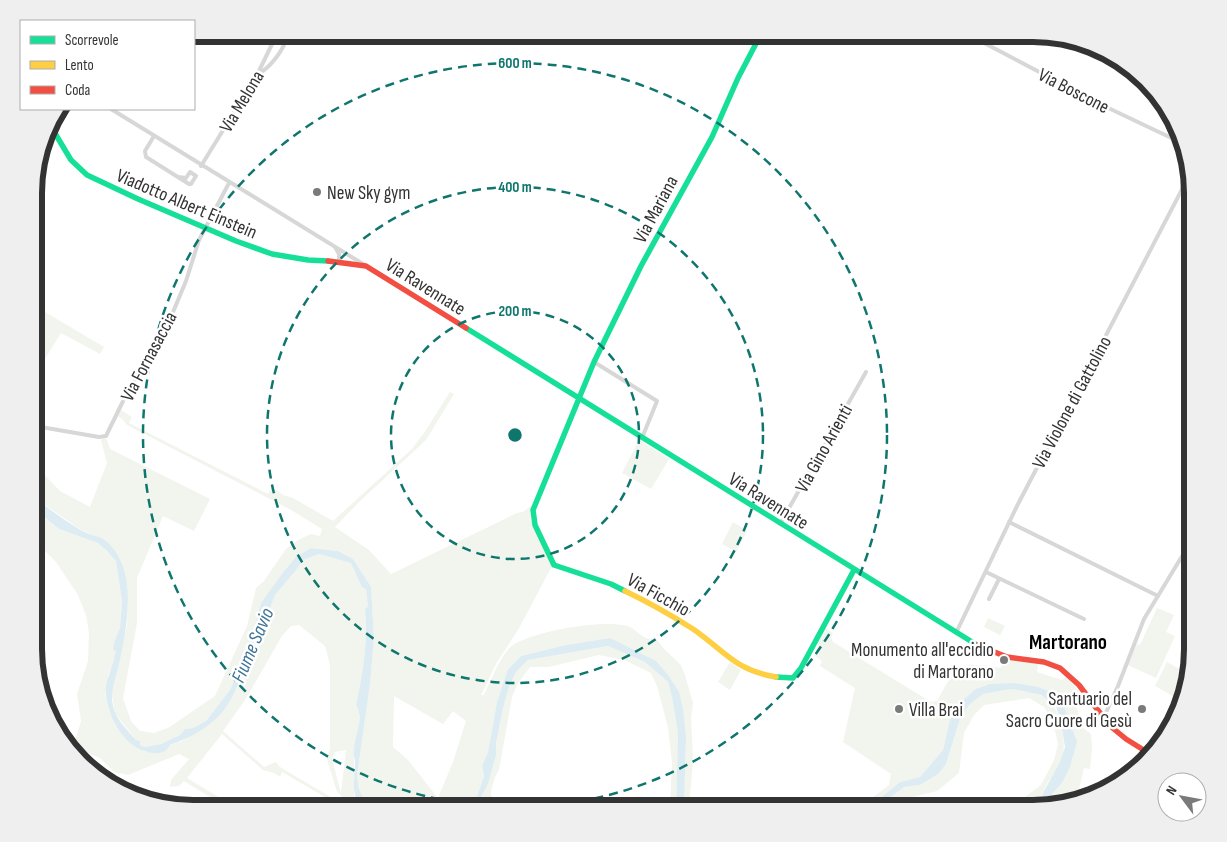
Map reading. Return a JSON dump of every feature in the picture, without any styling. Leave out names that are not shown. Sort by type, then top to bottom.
[{"type":"main road","name":"Via Mariana","points":[[578,399],[641,266],[712,137],[738,78],[756,43]]},
{"type":"main road","name":"Viadotto Albert Einstein","points":[[55,134],[71,160],[87,175],[138,199],[236,241],[272,254],[308,260],[339,262]]},
{"type":"main road","name":"Via Ravennate","points":[[339,262],[366,266],[956,633],[989,651],[1014,659],[1044,662],[1058,666],[1071,676],[1103,718],[1120,734],[1144,750]]},
{"type":"main road","name":"Via Ficchio","points":[[578,399],[533,510],[536,525],[554,566],[611,584],[652,604],[687,626],[748,670],[789,678],[796,675],[801,668],[854,570]]},
{"type":"street","name":"Via Melona","points":[[201,166],[257,76],[273,42]]},
{"type":"street","points":[[257,76],[267,69],[285,42]]},
{"type":"street","name":"Via Boscone","points":[[984,43],[1102,105],[1174,139]]},
{"type":"street","name":"Via Ravennate","points":[[113,110],[366,266]]},
{"type":"street","points":[[154,136],[145,151],[146,157],[189,184],[191,184],[196,176],[190,172],[186,178],[178,177]]},
{"type":"street","name":"Via Fornasaccia","points":[[43,427],[99,437],[106,436],[128,391],[163,336],[205,227],[230,183]]},
{"type":"street","name":"Via Violone di Gattolino","points":[[956,633],[1009,522],[1184,186]]},
{"type":"street","points":[[335,246],[339,254],[339,262]]},
{"type":"street","points":[[594,362],[657,401],[642,438]]},
{"type":"street","name":"Via Gino Arienti","points":[[780,524],[866,372]]},
{"type":"street","points":[[1009,522],[1158,596]]},
{"type":"street","points":[[1103,718],[1144,619],[1184,553]]},
{"type":"street","points":[[986,572],[1084,619]]},
{"type":"street","points":[[989,599],[999,579]]},
{"type":"shaded area","points":[[42,310],[104,347],[100,354],[61,333],[43,362]]},
{"type":"shaded area","points":[[450,392],[454,394],[426,440],[335,527],[369,550],[391,574],[517,513],[523,512],[532,505],[530,519],[552,566],[518,630],[497,662],[481,695],[484,695],[509,649],[523,640],[537,635],[586,625],[616,624],[630,627],[646,638],[657,640],[681,665],[693,703],[691,717],[693,761],[690,800],[684,800],[686,737],[668,675],[639,654],[610,638],[566,645],[521,656],[508,669],[497,702],[488,752],[482,766],[484,776],[476,799],[364,799],[359,789],[357,776],[370,684],[374,638],[371,588],[353,559],[338,551],[311,548],[261,603],[246,655],[230,690],[206,721],[193,728],[185,729],[180,735],[161,744],[145,747],[140,745],[140,741],[136,740],[115,713],[112,695],[112,684],[127,625],[128,604],[120,559],[105,540],[81,530],[43,503],[43,473],[60,491],[90,507],[107,463],[101,440],[104,438],[107,440],[110,449],[210,499],[194,531],[163,516],[137,578],[137,623],[123,698],[131,721],[140,731],[154,733],[168,728],[215,696],[247,626],[256,588],[264,581],[286,549],[298,540],[311,534],[320,536],[322,529],[291,510],[127,425],[118,416],[121,410],[132,417],[129,423],[268,494],[272,487],[283,495],[293,498],[333,521],[412,449]],"holes":[[[394,696],[443,724],[453,711],[466,721],[453,762],[438,798],[408,760],[393,747]]]},
{"type":"shaded area","points":[[639,440],[669,459],[651,489],[622,473]]},
{"type":"shaded area","points":[[43,515],[59,529],[98,543],[116,561],[122,602],[120,628],[115,640],[116,652],[108,675],[105,694],[109,711],[144,752],[165,751],[170,744],[180,742],[218,717],[228,704],[240,682],[275,595],[303,560],[319,554],[351,563],[366,589],[368,606],[365,609],[364,657],[356,705],[359,710],[359,727],[354,750],[354,796],[356,799],[342,799],[341,795],[337,792],[327,759],[330,748],[330,665],[325,646],[299,625],[291,626],[282,636],[245,700],[223,731],[264,767],[276,762],[280,767],[334,799],[329,799],[282,772],[280,777],[263,770],[222,734],[187,778],[222,799],[213,799],[184,781],[179,786],[170,787],[171,780],[189,759],[179,754],[128,775],[114,772],[100,758],[85,753],[75,741],[81,721],[77,694],[88,661],[89,633],[86,615],[78,595],[56,562],[43,549]],"holes":[[[346,750],[341,793],[332,759],[335,752]]]},
{"type":"shaded area","points":[[733,522],[747,531],[736,552],[722,544]]},
{"type":"shaded area","points":[[1157,608],[1174,615],[1166,632],[1175,636],[1156,678],[1128,665],[1137,644],[1140,645]]},
{"type":"shaded area","points":[[988,618],[1005,626],[1000,635],[984,627]]},
{"type":"shaded area","points":[[825,628],[833,633],[831,637],[833,642],[931,702],[937,701],[946,685],[958,670],[968,665],[1001,668],[1002,659],[1038,664],[1037,672],[1062,680],[1067,676],[1080,694],[1073,696],[1083,728],[1091,734],[1090,769],[1084,768],[1078,792],[1051,798],[1062,783],[1073,758],[1053,693],[990,684],[951,715],[943,750],[920,777],[900,782],[878,800],[870,800],[889,785],[891,774],[843,742],[855,688],[820,666],[822,661],[814,655]]},
{"type":"shaded area","points":[[608,646],[645,662],[668,682],[678,733],[676,800],[670,800],[672,762],[668,727],[657,686],[651,673],[624,660],[599,655],[548,667],[530,667],[517,685],[512,697],[499,770],[492,789],[492,796],[491,799],[480,799],[488,784],[496,756],[496,745],[509,687],[516,672],[528,660]]},
{"type":"shaded area","points":[[730,662],[741,670],[730,690],[718,682]]},
{"type":"shaded area","points":[[1167,662],[1182,671],[1176,698],[1155,686]]},
{"type":"shaded area","points":[[1011,689],[1031,692],[1046,699],[1056,711],[1060,719],[1064,746],[1063,753],[1059,765],[1045,787],[1042,799],[1023,800],[1041,785],[1054,760],[1058,744],[1053,721],[1044,707],[1029,698],[984,705],[974,715],[964,733],[959,773],[937,791],[903,800],[888,800],[904,787],[920,785],[946,764],[960,719],[969,705],[983,694]]},
{"type":"water","name":"Fiume Savio","points":[[43,504],[82,531],[106,541],[116,553],[123,567],[127,583],[127,617],[112,700],[115,712],[124,727],[136,740],[140,741],[140,745],[145,747],[161,744],[180,735],[185,729],[193,728],[206,721],[230,690],[246,655],[261,603],[296,557],[311,548],[338,551],[353,559],[371,587],[374,638],[370,684],[357,776],[359,789],[364,799],[356,799],[355,797],[354,745],[359,722],[356,705],[363,669],[365,609],[368,606],[366,589],[362,587],[351,563],[319,554],[303,560],[275,595],[252,656],[224,710],[200,731],[171,744],[164,752],[153,753],[135,747],[121,733],[111,715],[106,696],[109,675],[116,652],[113,649],[120,628],[122,602],[116,561],[98,543],[59,529],[43,515]]},
{"type":"water","points":[[610,638],[656,661],[668,675],[679,692],[683,709],[686,737],[684,800],[676,800],[678,733],[668,682],[645,662],[608,646],[528,660],[516,672],[503,708],[496,744],[496,756],[488,784],[480,799],[476,799],[484,776],[482,766],[488,752],[497,702],[508,669],[521,656],[566,645]]},
{"type":"water","points":[[1014,683],[1038,687],[1053,693],[1062,701],[1077,742],[1070,767],[1062,783],[1051,798],[1042,799],[1065,747],[1056,706],[1041,695],[1011,689],[983,694],[969,705],[960,719],[946,764],[938,774],[920,785],[904,787],[888,800],[878,800],[900,782],[920,777],[943,750],[951,715],[961,702],[976,689],[990,684]]},
{"type":"traffic: fast","points":[[625,591],[611,584],[554,565],[535,525],[533,510],[594,362],[641,266],[712,137],[738,78],[756,43]]},
{"type":"traffic: fast","points":[[55,134],[71,160],[87,175],[138,199],[236,241],[272,254],[328,261]]},
{"type":"traffic: fast","points":[[466,328],[977,645]]},
{"type":"traffic: fast","points":[[776,677],[793,678],[801,668],[854,570]]},
{"type":"traffic: slow","points":[[625,591],[693,629],[740,665],[750,670],[776,677]]},
{"type":"traffic: jam","points":[[328,261],[366,266],[466,328]]},
{"type":"traffic: jam","points":[[977,645],[1007,657],[1044,662],[1060,668],[1079,685],[1109,725],[1144,750]]},
{"type":"place","name":"New Sky gym","points":[[317,192]]},
{"type":"place","name":"Monumento all'eccidio di Martorano","points":[[1004,660]]},
{"type":"place","name":"Villa Brai","points":[[899,709]]},
{"type":"place","name":"Santuario del Sacro Cuore di Gesù","points":[[1142,709]]},
{"type":"district","name":"Martorano","points":[[1068,642]]}]
